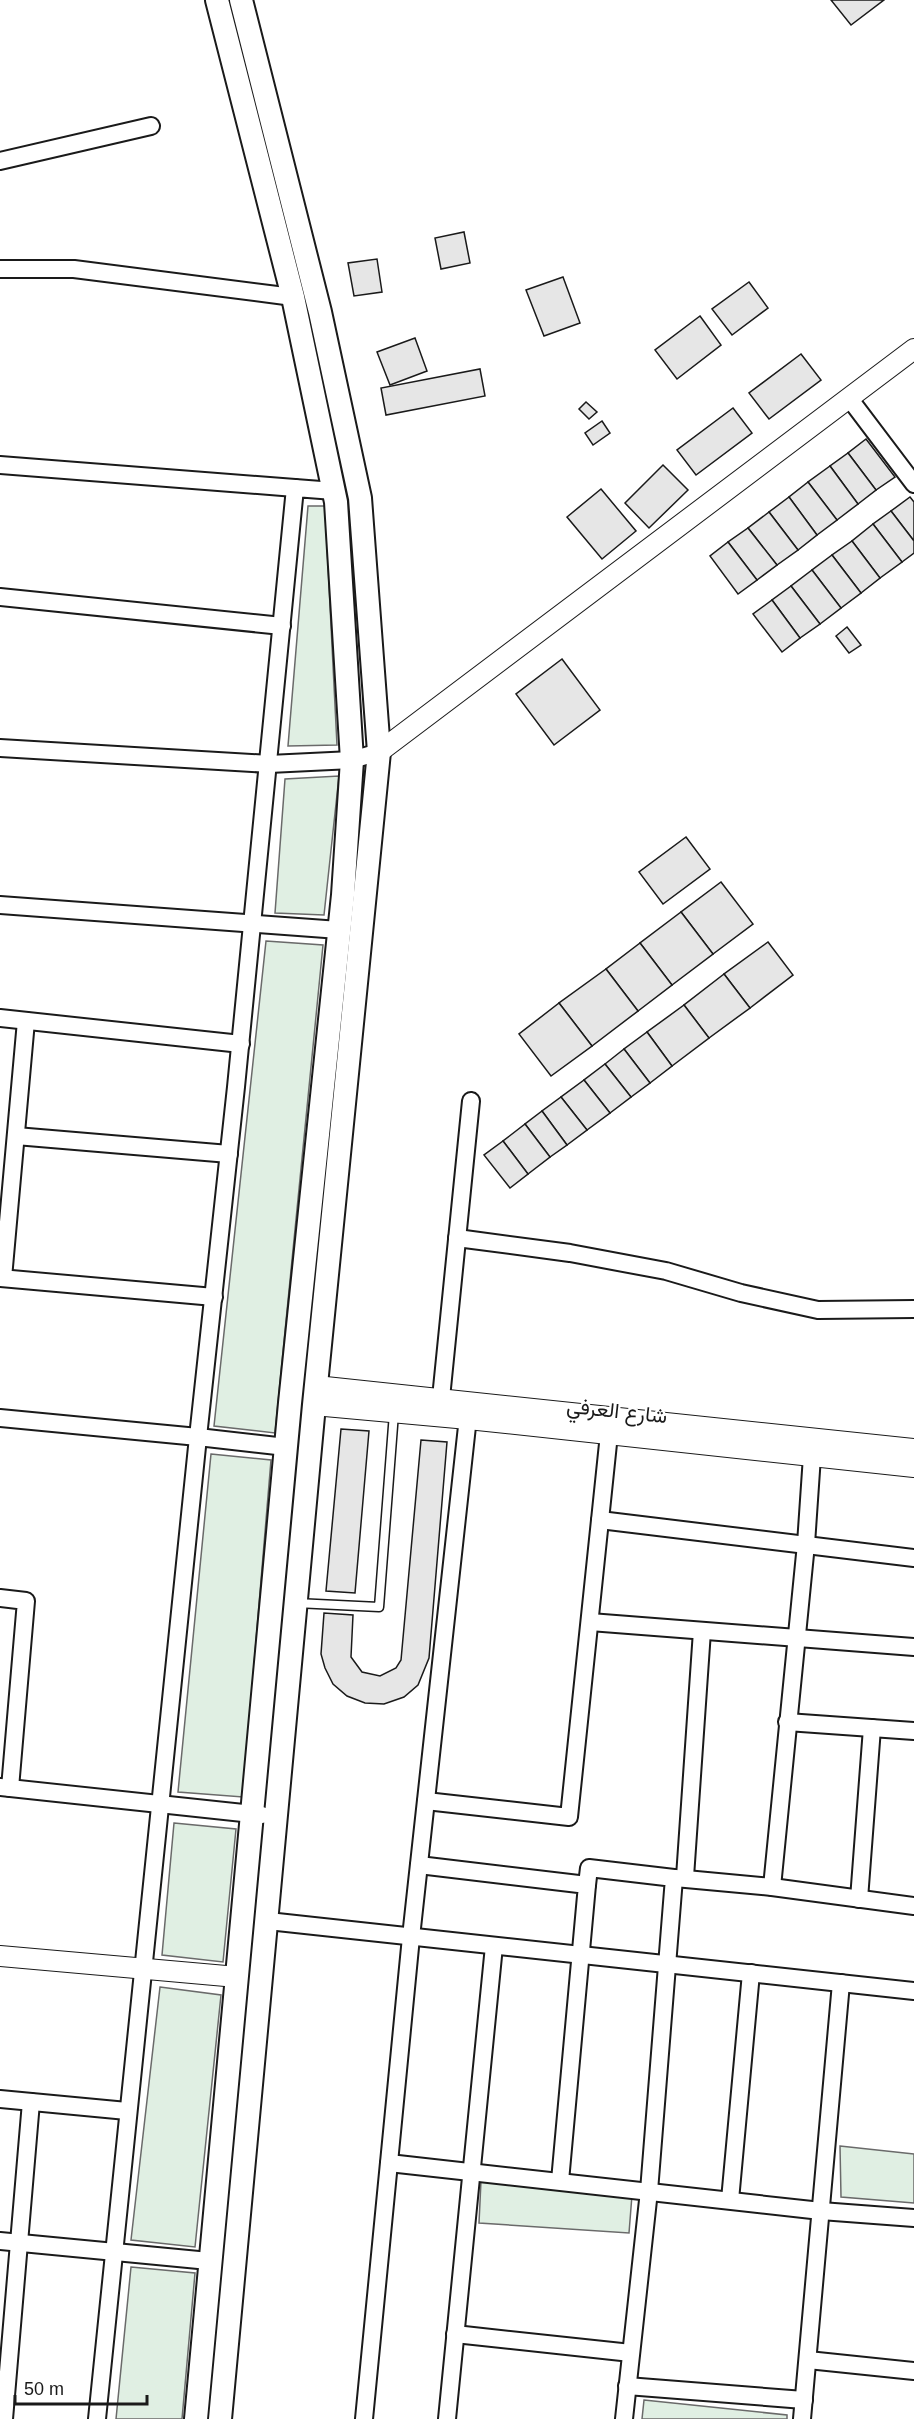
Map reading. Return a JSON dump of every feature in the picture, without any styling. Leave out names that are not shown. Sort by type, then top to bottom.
[{"type":"main road","points":[[196,2419],[209,2261],[254,1814],[286,1447],[339,930],[352,759],[334,491],[293,297],[217,0]]},
{"type":"main road","points":[[220,2419],[278,1816],[315,1395],[367,897],[379,752],[360,498],[320,312],[241,0]]},
{"type":"street","points":[[0,161],[151,126]]},
{"type":"street","points":[[0,269],[74,269],[293,297]]},
{"type":"street","points":[[0,748],[269,764],[352,759],[379,752],[914,349]]},
{"type":"street","points":[[849,398],[914,484]]},
{"type":"street","points":[[0,465],[334,491]]},
{"type":"street","points":[[97,2419],[127,2110],[145,1968],[198,1437],[241,1044],[295,488]]},
{"type":"street","points":[[0,597],[282,626]]},
{"type":"street","points":[[0,905],[339,930]]},
{"type":"street","points":[[0,1018],[241,1044]]},
{"type":"street","points":[[26,1021],[1,1278],[214,1297]]},
{"type":"street","points":[[441,1398],[471,1101]]},
{"type":"street","points":[[16,1136],[229,1154]]},
{"type":"street","points":[[457,1238],[570,1253],[666,1270],[741,1293],[818,1310],[914,1309]]},
{"type":"street","name":"شارع العرفي","points":[[315,1395],[441,1398],[469,1410],[609,1434],[914,1467]]},
{"type":"street","name":"شارع العرفي","points":[[315,1395],[394,1412],[469,1410],[914,1449]]},
{"type":"street","points":[[364,2419],[418,1865],[469,1410]]},
{"type":"street","points":[[0,1418],[286,1447]]},
{"type":"street","points":[[426,1801],[569,1817],[609,1434]]},
{"type":"street","points":[[772,1887],[806,1544],[812,1456]]},
{"type":"street","points":[[600,1520],[914,1557]]},
{"type":"street","points":[[0,1598],[26,1600],[5,1787],[278,1816]]},
{"type":"street","points":[[590,1622],[914,1647]]},
{"type":"street","points":[[624,2419],[649,2191],[667,1964],[679,1877],[702,1631]]},
{"type":"street","points":[[787,1722],[914,1731]]},
{"type":"street","points":[[859,1899],[872,1728]]},
{"type":"street","points":[[418,1865],[587,1885]]},
{"type":"street","points":[[560,2181],[589,1868],[772,1887],[914,1906]]},
{"type":"street","points":[[268,1922],[914,1991]]},
{"type":"street","points":[[447,2419],[494,1946]]},
{"type":"street","points":[[0,1956],[237,1977]]},
{"type":"street","points":[[730,2200],[751,1973]]},
{"type":"street","points":[[802,2419],[842,1983]]},
{"type":"street","points":[[0,2099],[127,2110]]},
{"type":"street","points":[[4,2419],[31,2102]]},
{"type":"street","points":[[389,2163],[821,2211],[914,2218]]},
{"type":"street","points":[[0,2241],[209,2261]]},
{"type":"street","points":[[455,2334],[631,2353]]},
{"type":"street","points":[[808,2360],[914,2371]]},
{"type":"street","points":[[627,2386],[804,2400]]},
{"type":"lane","points":[[296,1603],[379,1607],[394,1412]]},
{"type":"green space","points":[[308,506],[325,506],[337,745],[288,746]]},
{"type":"green space","points":[[339,776],[324,915],[275,913],[285,779]]},
{"type":"green space","points":[[266,941],[323,945],[275,1433],[214,1426]]},
{"type":"green space","points":[[211,1454],[271,1460],[243,1797],[178,1792]]},
{"type":"green space","points":[[174,1823],[236,1829],[223,1962],[162,1955]]},
{"type":"green space","points":[[160,1987],[221,1995],[195,2247],[131,2240]]},
{"type":"green space","points":[[840,2146],[914,2154],[914,2203],[841,2197]]},
{"type":"green space","points":[[481,2181],[632,2195],[629,2233],[479,2223]]},
{"type":"green space","points":[[131,2267],[195,2273],[182,2419],[116,2419]]},
{"type":"green space","points":[[644,2400],[787,2415],[787,2419],[642,2419]]},
{"type":"building","points":[[831,0],[884,0],[851,25]]},
{"type":"building","points":[[464,232],[470,263],[441,269],[435,238]]},
{"type":"building","points":[[377,259],[382,292],[354,296],[348,263]]},
{"type":"building","points":[[563,277],[580,323],[544,336],[526,290]]},
{"type":"building","points":[[749,282],[768,308],[732,335],[712,309]]},
{"type":"building","points":[[700,316],[721,345],[677,379],[655,350]]},
{"type":"building","points":[[415,338],[427,371],[390,385],[377,352]]},
{"type":"building","points":[[801,354],[821,380],[769,419],[749,393]]},
{"type":"building","points":[[480,369],[485,396],[386,415],[381,388]]},
{"type":"building","points":[[586,402],[597,412],[589,419],[579,409]]},
{"type":"building","points":[[733,408],[752,433],[696,475],[677,450]]},
{"type":"building","points":[[602,421],[610,433],[593,445],[585,433]]},
{"type":"building","points":[[866,439],[895,477],[876,490],[848,453]]},
{"type":"building","points":[[848,453],[876,490],[858,504],[830,466]]},
{"type":"building","points":[[663,465],[688,490],[649,528],[625,503]]},
{"type":"building","points":[[830,466],[858,504],[837,520],[808,482]]},
{"type":"building","points":[[808,482],[837,520],[817,535],[789,497]]},
{"type":"building","points":[[601,489],[636,531],[602,559],[567,517]]},
{"type":"building","points":[[789,497],[817,535],[798,550],[769,512]]},
{"type":"building","points":[[910,497],[914,502],[914,541],[891,511]]},
{"type":"building","points":[[891,511],[914,541],[914,553],[902,562],[873,524]]},
{"type":"building","points":[[769,512],[798,550],[777,565],[748,528]]},
{"type":"building","points":[[873,524],[902,562],[880,578],[852,541]]},
{"type":"building","points":[[748,528],[777,565],[757,580],[728,542]]},
{"type":"building","points":[[852,541],[880,578],[861,593],[832,555]]},
{"type":"building","points":[[728,542],[757,580],[738,594],[710,556]]},
{"type":"building","points":[[832,555],[861,593],[841,608],[812,570]]},
{"type":"building","points":[[812,570],[841,608],[820,624],[791,586]]},
{"type":"building","points":[[791,586],[820,624],[800,638],[772,600]]},
{"type":"building","points":[[772,600],[800,638],[782,652],[753,614]]},
{"type":"building","points":[[847,627],[861,645],[849,653],[836,636]]},
{"type":"building","points":[[562,659],[600,710],[554,745],[516,694]]},
{"type":"building","points":[[686,837],[710,869],[663,904],[639,872]]},
{"type":"building","points":[[721,882],[753,924],[713,954],[681,912]]},
{"type":"building","points":[[681,912],[713,954],[672,985],[640,943]]},
{"type":"building","points":[[768,942],[793,975],[750,1008],[724,974]]},
{"type":"building","points":[[640,943],[672,985],[638,1011],[606,969]]},
{"type":"building","points":[[606,969],[638,1011],[592,1046],[559,1003]]},
{"type":"building","points":[[724,974],[750,1008],[709,1038],[684,1005]]},
{"type":"building","points":[[559,1003],[592,1046],[551,1076],[519,1034]]},
{"type":"building","points":[[684,1005],[709,1038],[672,1066],[647,1032]]},
{"type":"building","points":[[647,1032],[672,1066],[650,1083],[624,1049]]},
{"type":"building","points":[[624,1049],[650,1083],[631,1097],[605,1064]]},
{"type":"building","points":[[605,1064],[631,1097],[610,1113],[584,1080]]},
{"type":"building","points":[[584,1080],[610,1113],[587,1130],[561,1097]]},
{"type":"building","points":[[561,1097],[587,1130],[567,1145],[542,1111]]},
{"type":"building","points":[[542,1111],[567,1145],[550,1157],[525,1124]]},
{"type":"building","points":[[525,1124],[550,1157],[528,1174],[503,1141]]},
{"type":"building","points":[[503,1141],[528,1174],[510,1188],[484,1155]]},
{"type":"building","points":[[341,1429],[369,1431],[355,1593],[326,1591]]},
{"type":"building","points":[[421,1440],[447,1442],[429,1658],[418,1685],[404,1697],[384,1704],[365,1703],[347,1696],[333,1684],[325,1668],[321,1654],[324,1613],[353,1615],[351,1657],[362,1672],[380,1676],[396,1668],[401,1660]]}]
